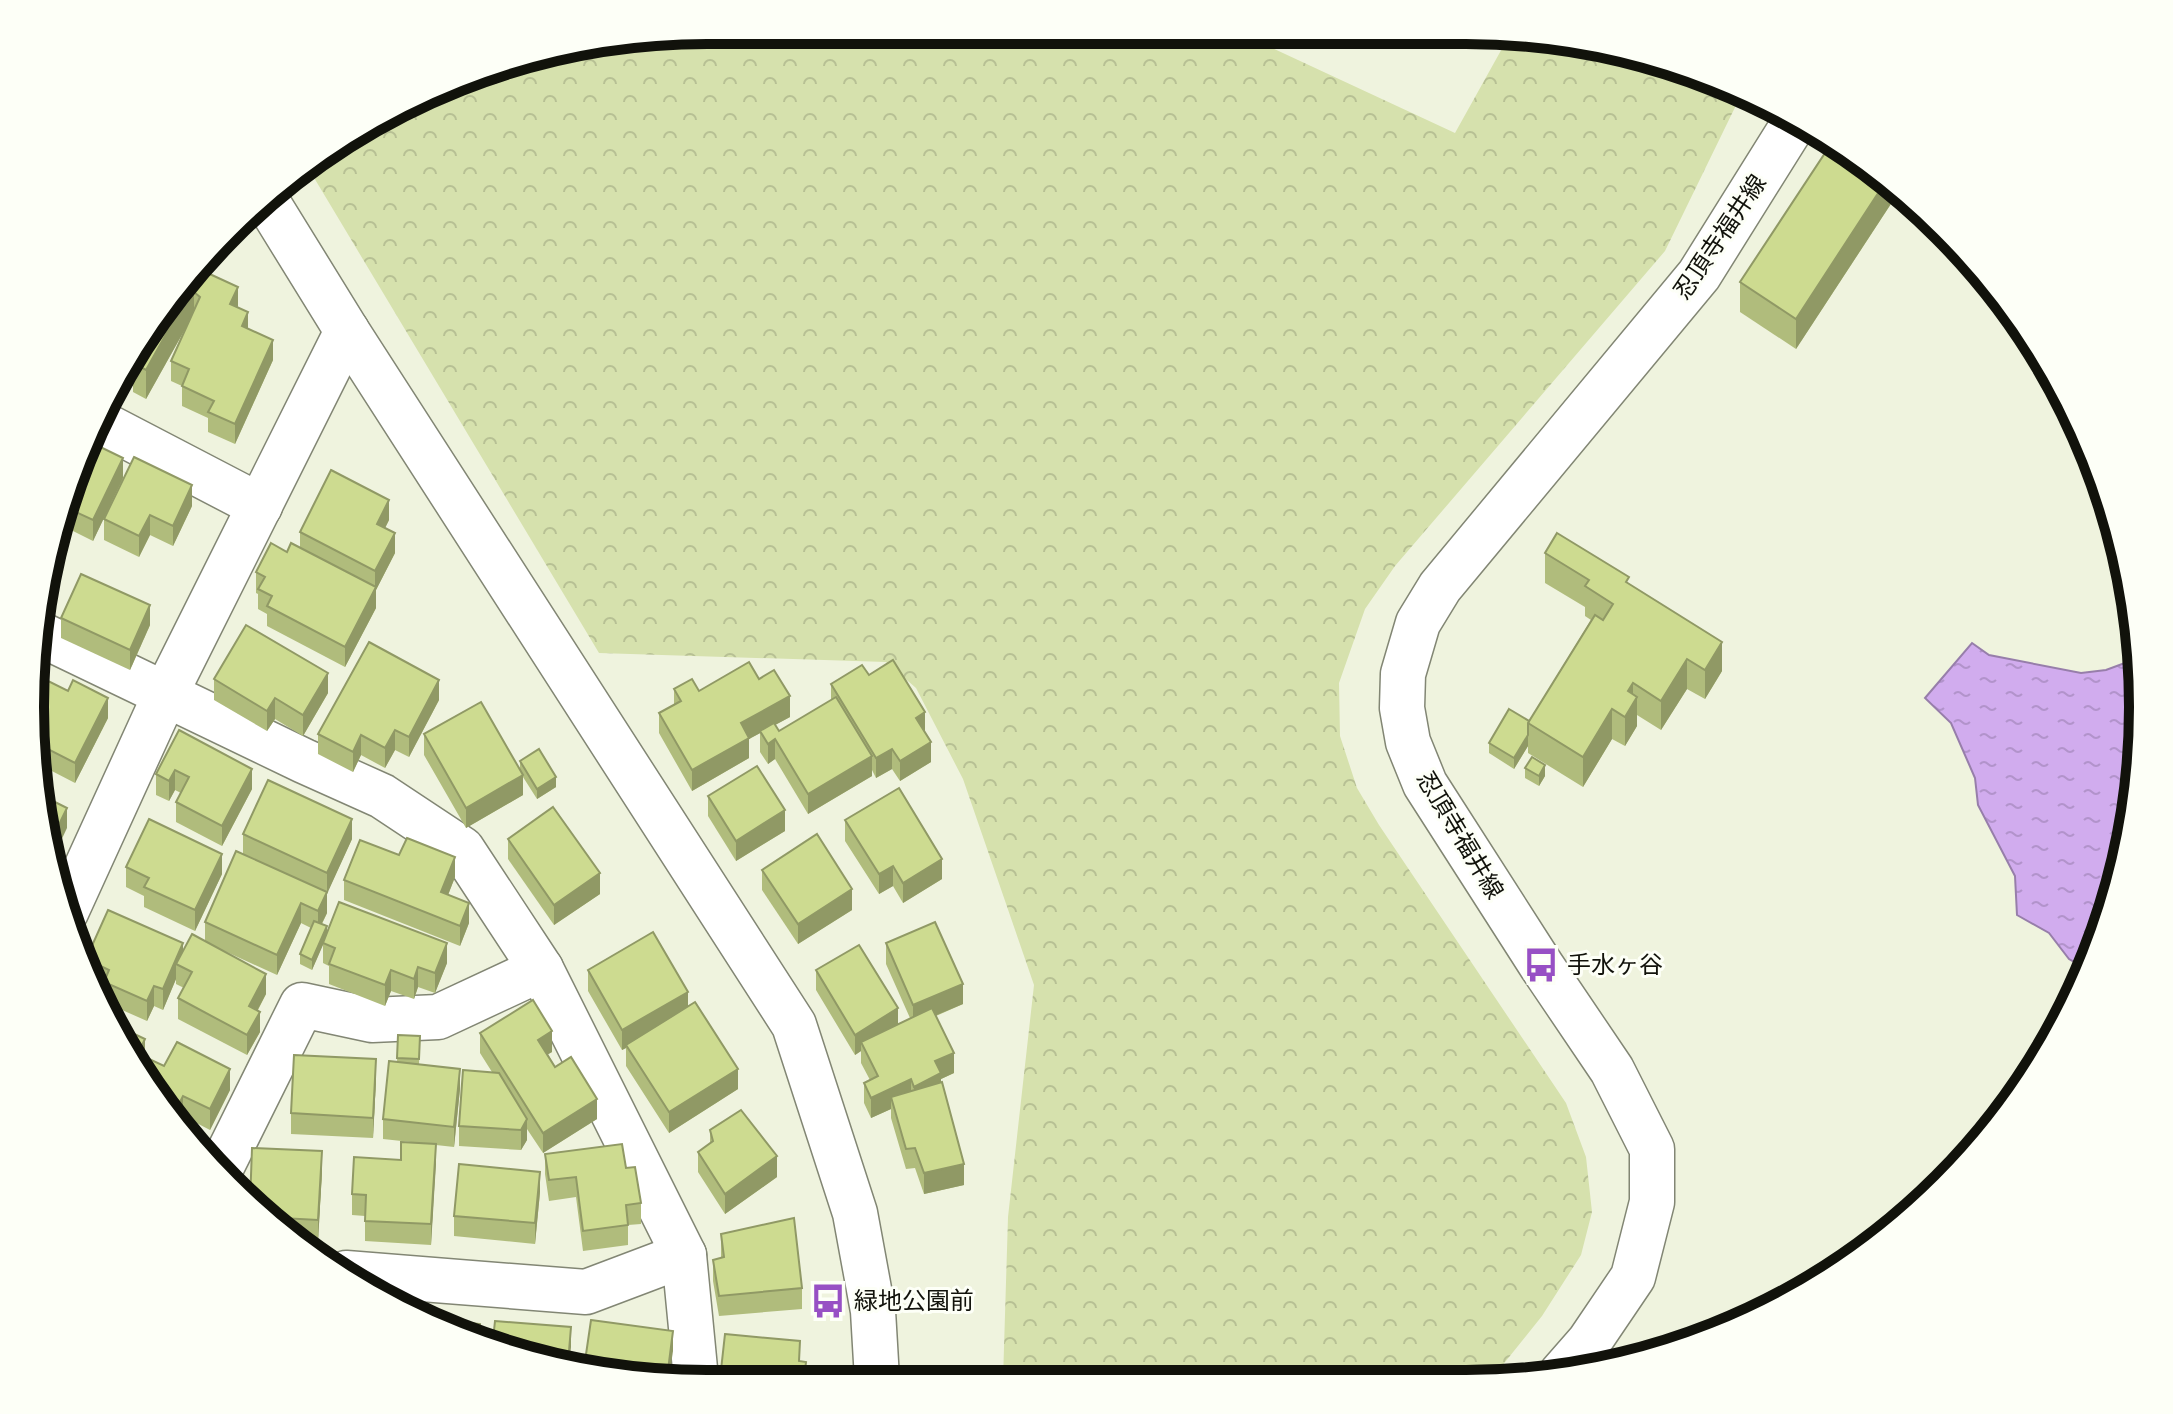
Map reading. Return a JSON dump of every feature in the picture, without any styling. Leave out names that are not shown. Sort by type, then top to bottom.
[{"type":"street","name":"忍頂寺福井線","points":[[1573,1361],[1633,1277],[1652,1202],[1652,1149],[1612,1070],[1425,784],[1408,742],[1402,708],[1403,674],[1418,623],[1440,587],[1699,275],[1790,129]]},
{"type":"street","points":[[271,208],[794,1025],[855,1213],[873,1311],[876,1370]]},
{"type":"street","points":[[72,898],[166,693],[347,331]]},
{"type":"street","points":[[106,426],[260,506]]},
{"type":"street","points":[[48,638],[382,796],[462,849],[541,969],[684,1255],[695,1370]]},
{"type":"street","points":[[224,1161],[302,1005],[372,1020],[438,1017],[541,969]]},
{"type":"street","points":[[365,1274],[586,1292],[684,1255]]},
{"type":"green space","points":[[707,44],[1264,44],[1455,133],[1504,45],[1553,50],[1638,67],[1738,102],[1665,251],[1395,566],[1365,609],[1339,683],[1340,736],[1357,788],[1566,1103],[1586,1157],[1592,1212],[1581,1255],[1542,1316],[1499,1369],[1003,1370],[1008,1217],[1034,985],[963,779],[916,688],[886,662],[599,653],[312,175],[375,133],[414,112],[494,79],[578,57],[664,45]]},
{"type":"water","points":[[1972,643],[1989,655],[2081,673],[2106,670],[2128,662],[2128,750],[2123,794],[2106,879],[2078,964],[2069,959],[2049,933],[2017,915],[2015,876],[1978,805],[1975,778],[1951,723],[1925,698]]},
{"type":"building","points":[[1826,151],[1880,190],[1796,319],[1740,282]]},
{"type":"building","points":[[207,273],[238,287],[230,304],[248,312],[242,326],[273,340],[235,424],[208,412],[214,401],[182,386],[189,369],[171,361],[200,297],[194,288]]},
{"type":"building","points":[[188,295],[146,370],[139,366]]},
{"type":"building","points":[[97,446],[123,458],[93,520],[74,511]]},
{"type":"building","points":[[134,457],[192,485],[173,526],[150,515],[139,536],[104,519]]},
{"type":"building","points":[[331,470],[389,500],[377,524],[395,533],[375,571],[300,532]]},
{"type":"building","points":[[1557,533],[1629,577],[1626,582],[1722,642],[1705,670],[1687,659],[1661,701],[1633,683],[1628,691],[1637,697],[1625,717],[1612,709],[1583,757],[1528,723],[1595,615],[1603,620],[1613,604],[1585,586],[1589,580],[1545,553]]},
{"type":"building","points":[[271,543],[287,552],[291,543],[376,587],[345,647],[267,606],[272,596],[258,589],[265,577],[256,572]]},
{"type":"building","points":[[81,574],[150,605],[130,650],[61,618]]},
{"type":"building","points":[[246,625],[328,673],[303,715],[275,698],[267,711],[214,679]]},
{"type":"building","points":[[369,642],[439,680],[409,737],[395,730],[385,748],[361,735],[353,752],[318,734]]},
{"type":"building","points":[[893,660],[925,712],[916,718],[931,742],[900,761],[892,749],[876,758],[831,684],[862,665],[869,675]]},
{"type":"building","points":[[749,662],[759,679],[774,670],[790,696],[741,723],[749,738],[692,770],[659,713],[681,701],[674,689],[692,679],[699,691]]},
{"type":"building","points":[[45,679],[68,691],[73,680],[108,698],[75,763],[48,749],[45,754]]},
{"type":"building","points":[[836,697],[872,756],[808,794],[775,739],[768,744],[760,731],[774,723],[779,731]]},
{"type":"building","points":[[481,702],[523,775],[466,808],[424,734]]},
{"type":"building","points":[[1509,709],[1529,721],[1528,735],[1514,758],[1489,743]]},
{"type":"building","points":[[179,730],[252,769],[222,826],[176,802],[189,777],[175,770],[169,781],[156,774]]},
{"type":"building","points":[[539,749],[556,777],[537,789],[520,761]]},
{"type":"building","points":[[1532,757],[1545,765],[1539,776],[1525,768]]},
{"type":"building","points":[[757,766],[785,810],[736,841],[708,796]]},
{"type":"building","points":[[268,780],[352,819],[327,873],[243,834]]},
{"type":"building","points":[[899,788],[942,859],[903,883],[893,866],[879,874],[845,820]]},
{"type":"building","points":[[51,800],[67,808],[56,830]]},
{"type":"building","points":[[553,807],[600,873],[554,905],[508,839]]},
{"type":"building","points":[[149,819],[222,854],[195,910],[144,887],[149,878],[126,867]]},
{"type":"building","points":[[817,834],[852,889],[798,924],[762,870]]},
{"type":"building","points":[[407,838],[455,857],[441,892],[469,903],[460,926],[344,880],[360,840],[399,855]]},
{"type":"building","points":[[236,851],[327,892],[318,911],[301,903],[277,955],[205,922]]},
{"type":"building","points":[[339,902],[447,943],[435,973],[418,967],[414,979],[391,970],[385,985],[329,964],[335,948],[323,943]]},
{"type":"building","points":[[108,910],[183,943],[163,989],[154,986],[147,1001],[104,982],[109,970],[95,963],[90,950]]},
{"type":"building","points":[[314,921],[327,926],[312,960],[300,954]]},
{"type":"building","points":[[935,922],[963,984],[913,1005],[886,943]]},
{"type":"building","points":[[653,932],[688,992],[622,1030],[588,970]]},
{"type":"building","points":[[192,934],[266,974],[249,1006],[260,1012],[247,1035],[178,998],[192,972],[176,964]]},
{"type":"building","points":[[859,945],[898,1008],[855,1035],[816,970]]},
{"type":"building","points":[[533,1000],[552,1031],[538,1040],[555,1067],[571,1057],[597,1099],[543,1133],[480,1033]]},
{"type":"building","points":[[695,1002],[738,1069],[669,1112],[626,1045]]},
{"type":"building","points":[[932,1008],[954,1053],[935,1061],[941,1073],[914,1087],[911,1079],[871,1098],[864,1083],[878,1076],[861,1042]]},
{"type":"building","points":[[130,1032],[145,1039],[140,1049]]},
{"type":"building","points":[[398,1035],[420,1036],[419,1059],[397,1058]]},
{"type":"building","points":[[177,1042],[230,1069],[210,1109],[183,1096],[178,1106],[145,1057],[164,1066]]},
{"type":"building","points":[[294,1055],[376,1059],[373,1118],[291,1113]]},
{"type":"building","points":[[389,1061],[460,1069],[454,1127],[383,1119]]},
{"type":"building","points":[[463,1070],[499,1073],[527,1119],[521,1130],[459,1126]]},
{"type":"building","points":[[942,1082],[964,1164],[924,1173],[915,1148],[906,1149],[891,1097]]},
{"type":"building","points":[[741,1110],[777,1156],[725,1194],[698,1152],[713,1141],[710,1130]]},
{"type":"building","points":[[401,1142],[436,1144],[431,1224],[365,1221],[366,1195],[352,1194],[354,1157],[401,1160]]},
{"type":"building","points":[[622,1144],[626,1168],[635,1167],[641,1203],[626,1205],[628,1225],[583,1231],[576,1177],[549,1180],[545,1154]]},
{"type":"building","points":[[252,1148],[322,1151],[318,1220],[286,1218],[251,1187]]},
{"type":"building","points":[[459,1164],[540,1172],[535,1223],[454,1216]]},
{"type":"building","points":[[794,1218],[802,1288],[719,1296],[713,1260],[724,1257],[721,1234]]},
{"type":"building","points":[[591,1320],[673,1331],[668,1369],[585,1358]]},
{"type":"building","points":[[455,1321],[480,1324],[480,1330]]},
{"type":"building","points":[[495,1321],[571,1327],[569,1355],[494,1335]]},
{"type":"building","points":[[725,1334],[800,1341],[799,1361],[806,1362],[805,1370],[721,1370]]},
{"type":"place","name":"手水ヶ谷","points":[[1541,965]]},
{"type":"place","name":"緑地公園前","points":[[828,1301]]}]
